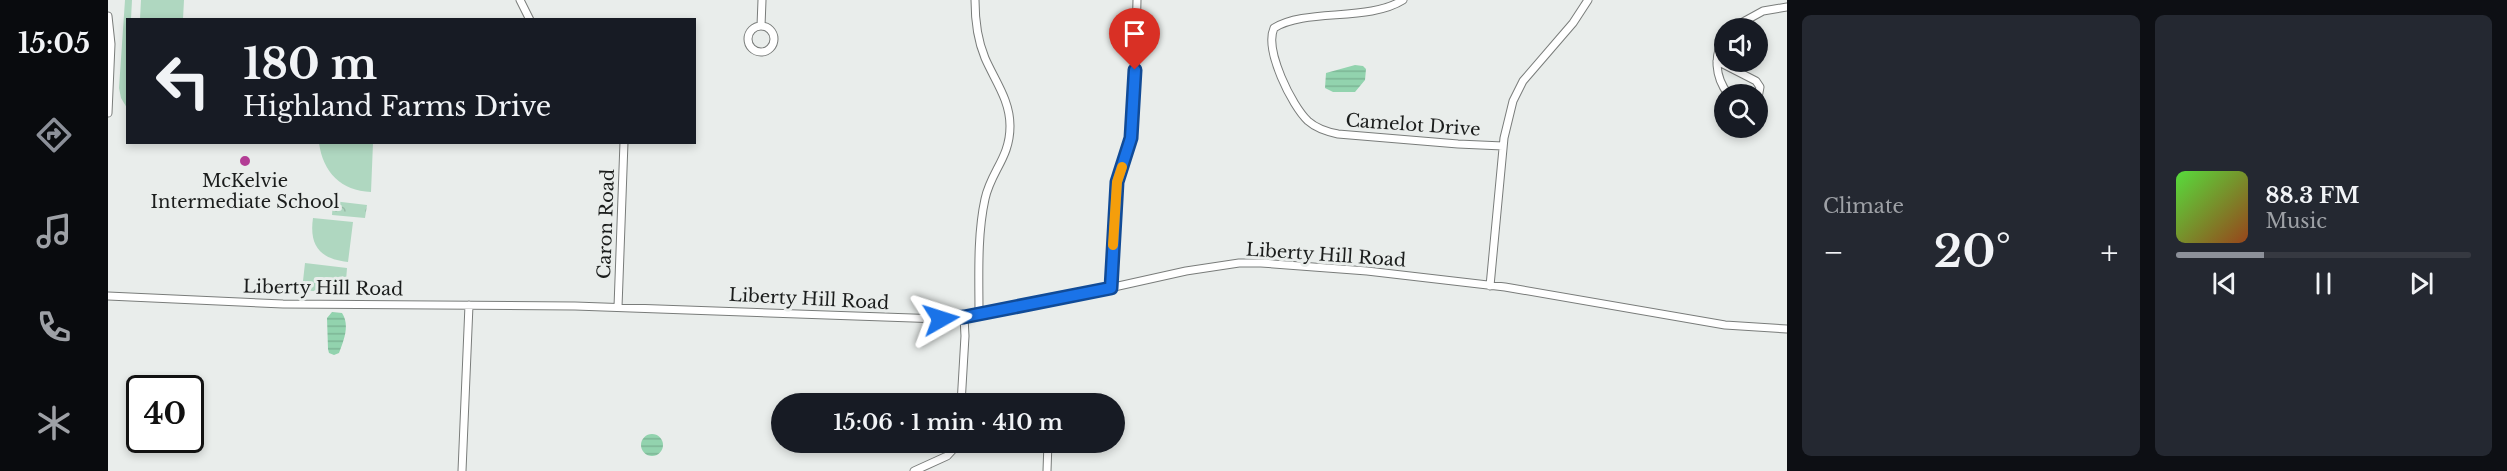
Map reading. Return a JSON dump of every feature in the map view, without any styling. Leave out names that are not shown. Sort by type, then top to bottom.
[{"type":"street","points":[[520,0],[529,18]]},
{"type":"street","points":[[761,26],[762,0]]},
{"type":"street","points":[[975,0],[978,38],[1003,94],[1010,123],[1007,153],[985,197],[979,271],[979,314]]},
{"type":"street","points":[[1111,288],[1117,182],[1131,138],[1134,115],[1137,0]]},
{"type":"street","name":"Camelot Drive","points":[[1402,0],[1378,10],[1288,22],[1274,28],[1271,35],[1276,64],[1299,112],[1310,123],[1338,134],[1503,146]]},
{"type":"street","name":"Camelot Drive","points":[[1490,285],[1503,146],[1510,108],[1523,81],[1573,23],[1588,0]]},
{"type":"street","points":[[1750,18],[1763,11],[1787,7]]},
{"type":"street","points":[[108,16],[111,44],[108,113]]},
{"type":"street","points":[[1738,72],[1756,81],[1757,84]]},
{"type":"street","name":"Caron Road","points":[[618,307],[624,144]]},
{"type":"street","name":"Liberty Hill Road","points":[[108,296],[283,304],[618,307],[785,312],[910,319],[964,317],[1186,271],[1262,262],[1490,285],[1725,325],[1787,329]]},
{"type":"street","points":[[462,471],[469,305]]},
{"type":"street","points":[[962,393],[964,317]]},
{"type":"street","points":[[914,471],[950,453]]},
{"type":"street","points":[[1047,471],[1048,453]]},
{"type":"green space","points":[[125,0],[132,0],[131,18],[126,18],[126,106],[119,88]]},
{"type":"green space","points":[[141,0],[184,0],[183,18],[140,18]]},
{"type":"green space","points":[[319,144],[373,144],[371,192],[360,191],[342,184],[329,171]]},
{"type":"green space","points":[[333,201],[367,205],[365,218],[332,215]]},
{"type":"green space","points":[[313,218],[353,222],[348,262],[330,258],[318,249],[313,236]]},
{"type":"green space","points":[[305,263],[347,268],[345,294],[302,290]]},
{"type":"shaded area","points":[[1355,65],[1366,69],[1365,80],[1355,92],[1333,92],[1325,88],[1326,73]]},
{"type":"shaded area","points":[[332,312],[342,313],[346,322],[339,353],[334,355],[329,353],[328,349],[327,318]]},
{"type":"shaded area","points":[[652,434],[660,437],[663,445],[660,453],[652,456],[644,453],[641,445],[644,437]]},
{"type":"slow traffic","points":[[1113,245],[1117,182],[1122,167]]},
{"type":"place","name":"McKelvie Intermediate School","points":[[245,161]]},
{"type":"route","points":[[941,319],[964,317],[1111,288],[1117,182],[1131,138],[1135,70]]}]
